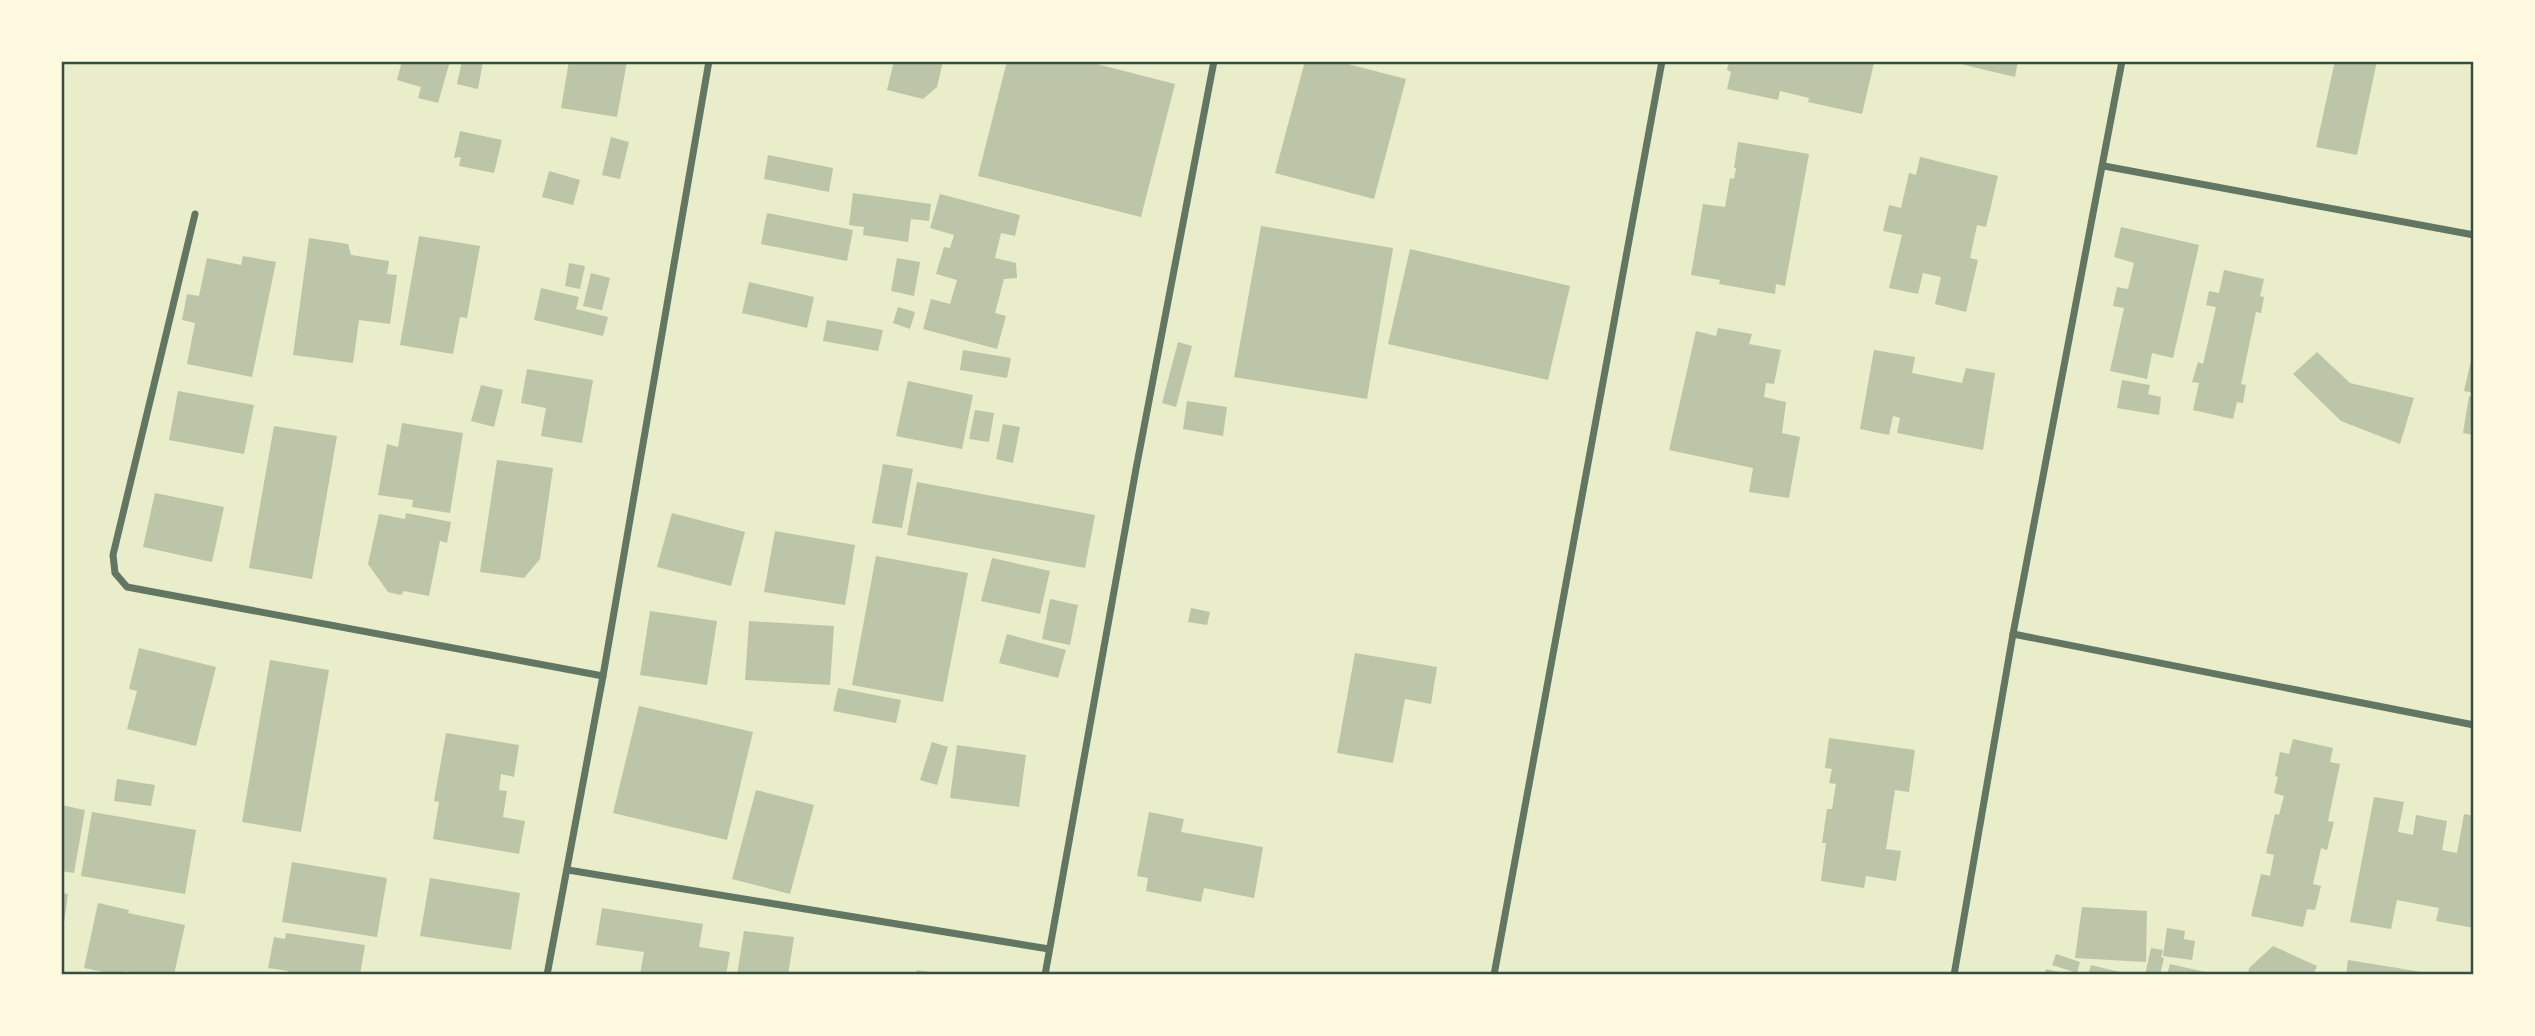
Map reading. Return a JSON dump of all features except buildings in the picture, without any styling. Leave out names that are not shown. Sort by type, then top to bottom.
[{"type":"street","points":[[547,975],[603,676],[709,61]]},
{"type":"street","points":[[1045,975],[1136,469],[1214,61]]},
{"type":"street","points":[[1954,975],[2013,635],[2122,61]]},
{"type":"street","points":[[1494,975],[1659,62]]},
{"type":"street","points":[[2104,166],[2474,235]]},
{"type":"street","points":[[195,214],[113,555],[115,573],[127,587],[603,676]]},
{"type":"street","points":[[2013,635],[2474,725]]},
{"type":"street","points":[[568,870],[1049,949]]}]
